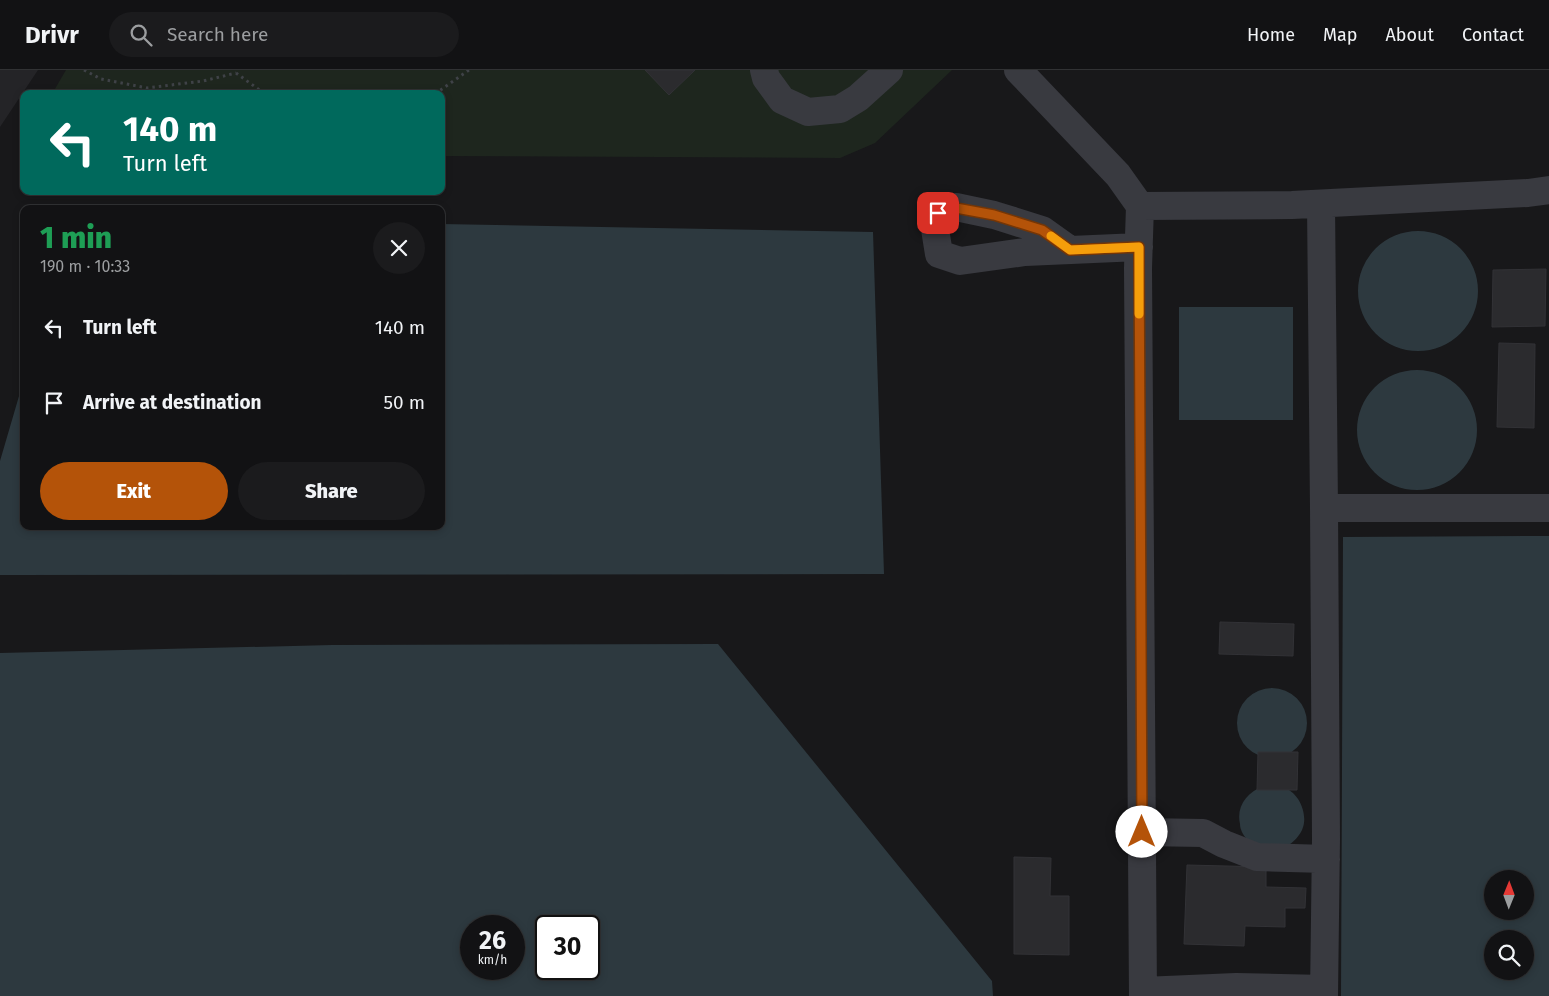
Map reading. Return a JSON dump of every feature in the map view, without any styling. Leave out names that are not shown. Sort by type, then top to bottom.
[{"type":"street","points":[[764,70],[766,78],[782,100],[808,112],[840,109],[858,98],[889,70]]},
{"type":"street","points":[[1018,70],[1118,175],[1140,206],[1143,994],[1236,987],[1324,992],[1326,859],[1322,204]]},
{"type":"street","points":[[1140,206],[1292,206],[1528,193],[1549,190]]},
{"type":"street","points":[[1070,250],[1139,258]]},
{"type":"street","points":[[1324,508],[1549,508]]},
{"type":"street","points":[[1142,832],[1203,833],[1224,844],[1257,857],[1326,859]]},
{"type":"path","points":[[84,70],[101,80],[147,88],[203,81],[237,72],[260,90]]},
{"type":"path","points":[[441,90],[469,70]]},
{"type":"shaded area","points":[[0,70],[38,70],[25,90],[20,90],[20,97],[0,127]]},
{"type":"shaded area","points":[[66,70],[952,70],[875,143],[840,158],[445,156],[445,90],[54,90]]},
{"type":"shaded area","points":[[445,224],[873,232],[884,574],[0,575],[0,461],[20,393],[20,530],[445,530]]},
{"type":"shaded area","points":[[1418,231],[1430,232],[1441,236],[1451,241],[1460,249],[1468,258],[1473,268],[1477,279],[1477,303],[1473,314],[1468,324],[1460,333],[1451,341],[1441,346],[1430,350],[1418,351],[1406,350],[1395,346],[1385,341],[1376,333],[1368,324],[1363,314],[1359,303],[1358,291],[1359,279],[1363,268],[1368,258],[1376,249],[1385,241],[1395,236],[1406,232]]},
{"type":"shaded area","points":[[1179,307],[1293,307],[1293,420],[1179,420]]},
{"type":"shaded area","points":[[1417,370],[1440,375],[1459,388],[1472,407],[1477,430],[1472,453],[1459,472],[1440,485],[1417,490],[1394,485],[1375,472],[1362,453],[1357,430],[1362,407],[1375,388],[1394,375]]},
{"type":"shaded area","points":[[1549,536],[1549,996],[1341,996],[1343,537]]},
{"type":"shaded area","points":[[718,644],[992,981],[993,996],[0,996],[0,653],[332,645]]},
{"type":"shaded area","points":[[1279,688],[1292,694],[1301,703],[1305,709],[1307,723],[1305,737],[1297,748],[1286,756],[1265,758],[1258,756],[1247,748],[1239,737],[1237,716],[1239,709],[1247,698],[1258,690]]},
{"type":"shaded area","points":[[1263,786],[1288,789],[1298,798],[1301,804],[1304,818],[1302,830],[1291,844],[1283,848],[1275,849],[1249,840],[1241,830],[1239,817],[1241,806],[1252,792]]},
{"type":"building","points":[[645,70],[695,70],[669,95]]},
{"type":"building","points":[[1546,269],[1545,326],[1492,327],[1493,270]]},
{"type":"building","points":[[1499,343],[1535,344],[1534,428],[1497,427]]},
{"type":"building","points":[[1220,622],[1294,624],[1293,656],[1219,654]]},
{"type":"building","points":[[1258,752],[1298,752],[1297,790],[1257,790]]},
{"type":"building","points":[[1014,857],[1051,858],[1050,896],[1069,896],[1069,955],[1014,954]]},
{"type":"building","points":[[1187,865],[1266,867],[1266,887],[1306,888],[1305,908],[1285,908],[1285,927],[1245,926],[1244,946],[1184,944]]},
{"type":"slow traffic","points":[[1051,236],[1070,250],[1139,247],[1139,314]]},
{"type":"route","points":[[938,213],[956,208],[994,215],[1042,230],[1070,250],[1139,247],[1142,832]]}]
